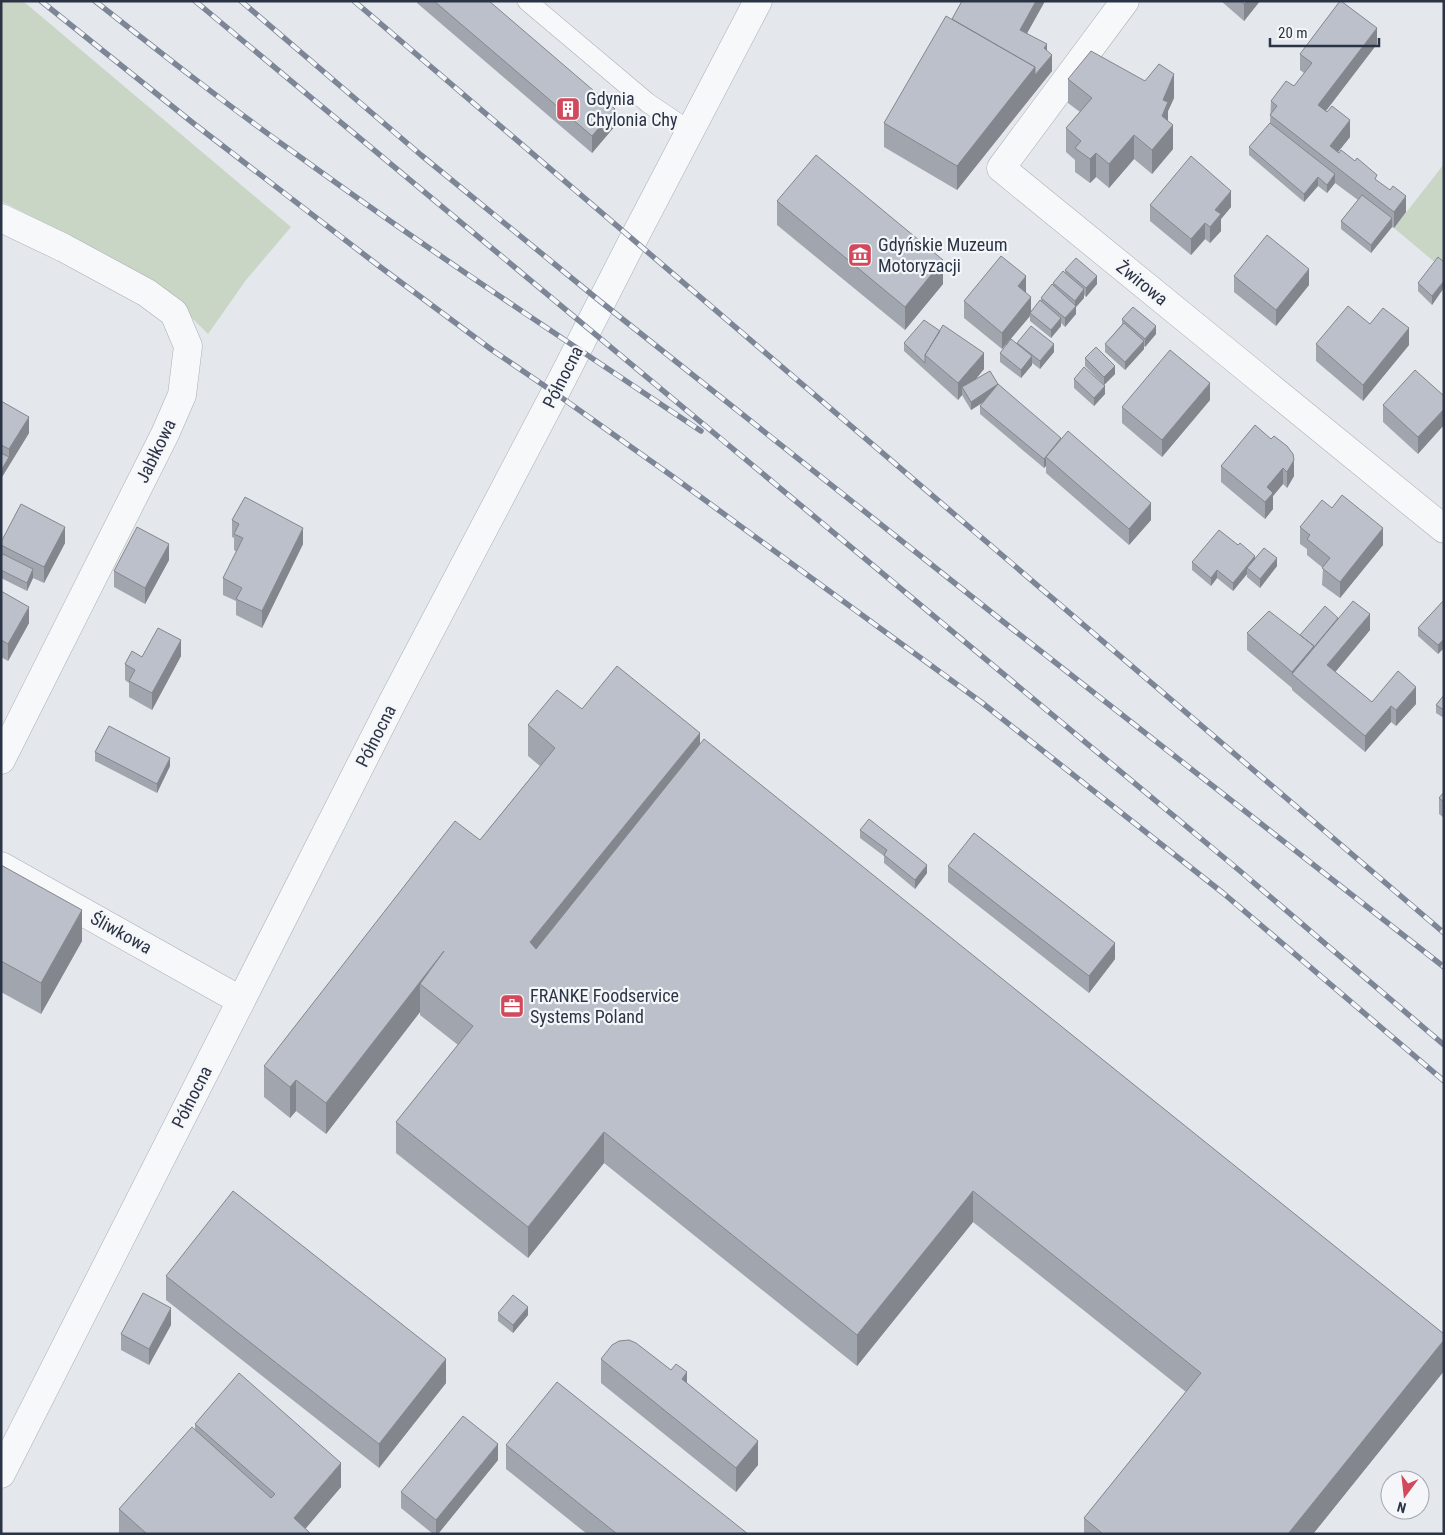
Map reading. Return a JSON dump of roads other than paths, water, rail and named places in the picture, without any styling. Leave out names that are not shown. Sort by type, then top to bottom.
[{"type":"street","name":"Północna","points":[[1,1474],[240,1000],[388,712],[758,1]]},
{"type":"street","name":"Żwirowa","points":[[1124,1],[1001,168],[1444,529]]},
{"type":"street","name":"Jabłkowa","points":[[1,218],[64,248],[147,293],[174,313],[188,346],[182,395],[165,434],[1,760]]},
{"type":"street","name":"Śliwkowa","points":[[1,866],[240,1000]]},
{"type":"lane","points":[[527,1],[648,103],[690,132]]},
{"type":"railway","points":[[41,1],[193,123],[379,266],[492,350],[672,476],[981,702],[1223,893],[1444,1081]]},
{"type":"railway","points":[[95,1],[219,98],[346,190],[701,431]]},
{"type":"railway","points":[[195,1],[1240,871],[1444,1045]]},
{"type":"railway","points":[[241,1],[421,155],[601,302],[1015,631],[1444,967]]},
{"type":"railway","points":[[354,1],[1444,933]]},
{"type":"place","name":"Gdynia Chylonia Chy","points":[[568,109]]},
{"type":"place","name":"Gdyńskie Muzeum Motoryzacji","points":[[860,255]]},
{"type":"place","name":"FRANKE Foodservice Systems Poland","points":[[512,1006]]}]
